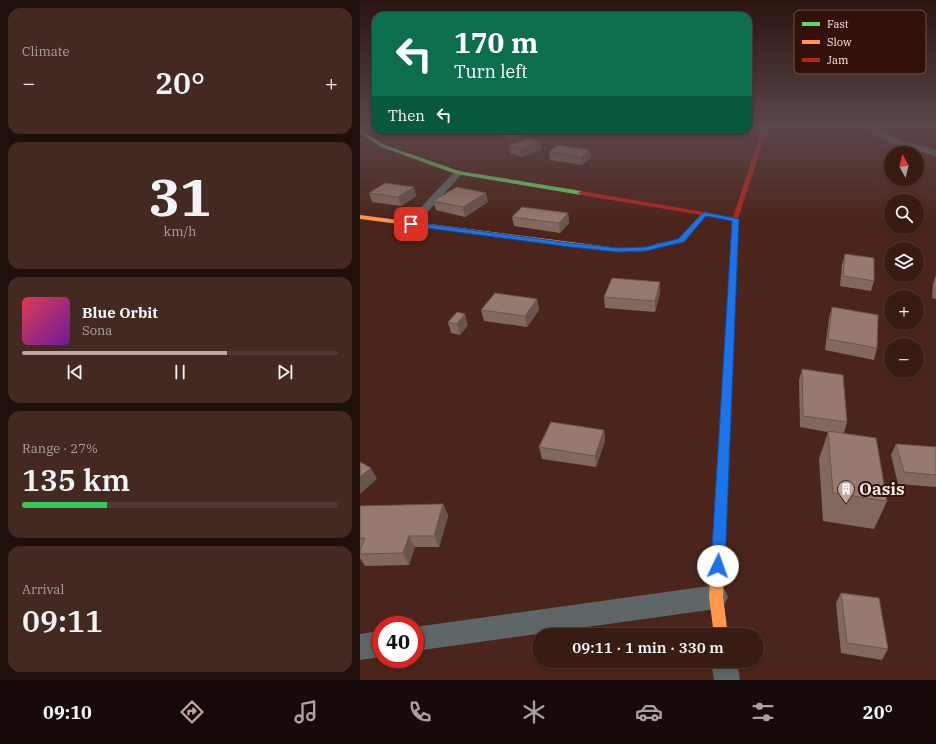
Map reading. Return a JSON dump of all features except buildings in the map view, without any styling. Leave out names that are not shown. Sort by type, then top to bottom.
[{"type":"street","points":[[416,158],[458,173],[735,219]]},
{"type":"street","points":[[720,628],[716,597],[735,219],[755,158]]},
{"type":"street","points":[[411,224],[458,173]]},
{"type":"street","points":[[360,217],[618,250],[646,249],[681,240],[704,214]]},
{"type":"street","points":[[424,638],[716,597]]},
{"type":"street","points":[[360,647],[372,645]]},
{"type":"street","points":[[725,668],[727,680]]},
{"type":"traffic: fast","points":[[416,158],[458,173],[581,193]]},
{"type":"traffic: fast","points":[[658,246],[681,240],[704,214]]},
{"type":"traffic: slow","points":[[360,217],[618,250],[647,249],[658,246]]},
{"type":"traffic: slow","points":[[720,628],[716,597],[729,336]]},
{"type":"traffic: jam","points":[[729,336],[735,219],[755,158]]},
{"type":"traffic: jam","points":[[581,193],[735,219]]},
{"type":"place","name":"Oasis","points":[[846,504]]},
{"type":"route","points":[[411,224],[618,250],[646,249],[681,240],[704,214],[735,219],[718,566]]}]
